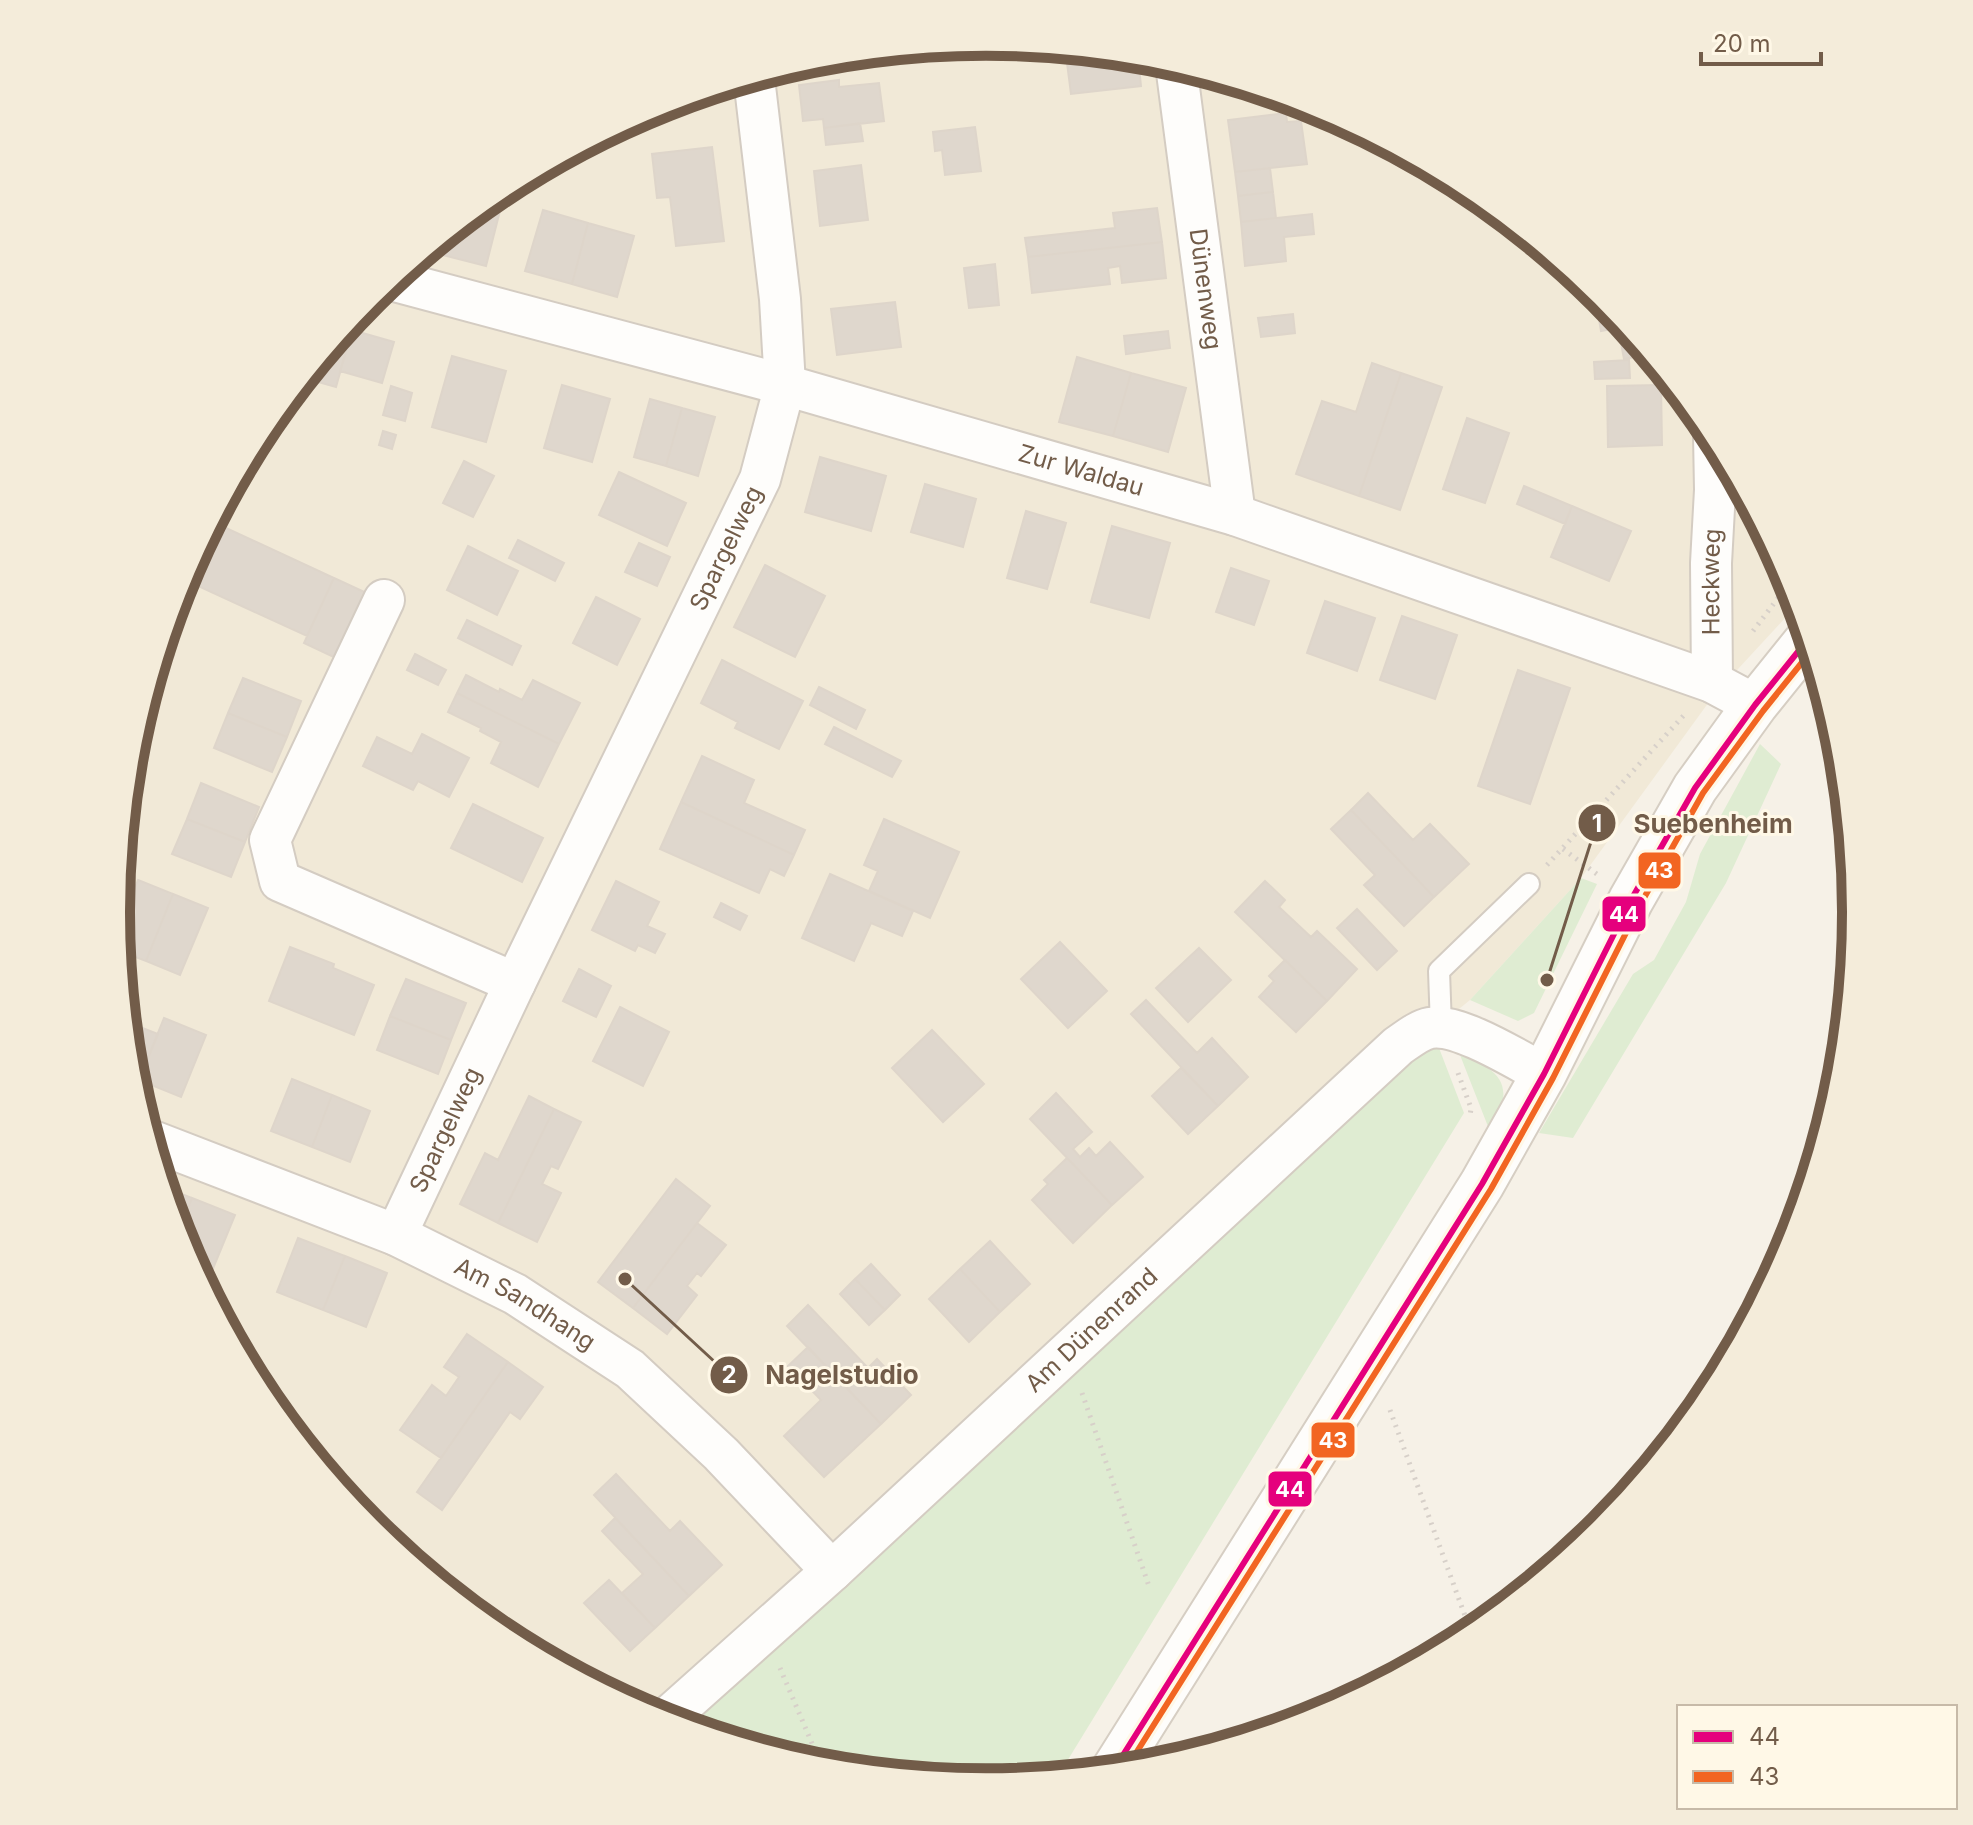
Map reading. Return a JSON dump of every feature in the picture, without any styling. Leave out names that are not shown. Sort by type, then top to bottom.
[{"type":"street","name":"Dünenweg","points":[[1178,78],[1235,515]]},
{"type":"street","name":"Spargelweg","points":[[396,1235],[760,479],[785,385],[780,299],[755,88]]},
{"type":"street","name":"Zur Waldau","points":[[406,284],[785,385],[1235,515],[1712,682],[1755,705]]},
{"type":"street","name":"Heckweg","points":[[1712,682],[1714,462]]},
{"type":"street","points":[[384,600],[270,840],[280,881],[515,983]]},
{"type":"street","points":[[1121,1758],[1482,1184],[1544,1074],[1631,900],[1695,788],[1801,648]]},
{"type":"street","points":[[1441,1027],[1469,1036],[1544,1074]]},
{"type":"street","name":"Am Dünenrand","points":[[676,1710],[832,1571],[1398,1046],[1426,1029],[1441,1027]]},
{"type":"street","name":"Am Sandhang","points":[[162,1145],[396,1235],[515,1294],[630,1369],[721,1454],[832,1571]]},
{"type":"lane","points":[[1441,1027],[1439,971],[1529,884]]},
{"type":"path","points":[[1529,884],[1712,682]]},
{"type":"path","points":[[1068,1352],[1150,1589]]},
{"type":"path","points":[[1372,1360],[1467,1621]]},
{"type":"path","points":[[765,1632],[816,1752]]},
{"type":"shaded area","points":[[986,56],[1098,63],[1154,72],[1262,101],[1365,144],[1462,200],[1508,233],[1592,307],[1666,391],[1699,437],[1755,534],[1789,614],[1714,695],[1581,878],[1470,1000],[1409,1050],[665,1706],[608,1681],[511,1625],[465,1592],[381,1518],[307,1434],[274,1388],[218,1291],[175,1188],[159,1134],[146,1080],[132,969],[130,912],[137,801],[146,745],[175,637],[218,534],[245,484],[307,391],[343,348],[381,307],[465,233],[511,200],[608,144],[711,101],[765,85],[819,72],[930,58]]},
{"type":"green space","points":[[1760,744],[1781,764],[1726,883],[1573,1138],[1539,1133],[1633,974],[1654,960],[1686,902],[1700,854]]},
{"type":"green space","points":[[1581,878],[1597,884],[1534,1013],[1518,1021],[1470,1000]]},
{"type":"green space","points":[[1439,1048],[1464,1113],[1065,1765],[986,1769],[875,1762],[819,1753],[701,1720],[698,1711],[1409,1050]]},
{"type":"green space","points":[[1460,1055],[1483,1065],[1501,1082],[1503,1099],[1489,1129]]},
{"type":"building","points":[[1067,63],[1098,63],[1139,70],[1141,86],[1071,94]]},
{"type":"building","points":[[839,80],[839,87],[879,83],[884,121],[824,128],[823,119],[803,121],[799,85]]},
{"type":"building","points":[[1286,113],[1287,122],[1301,121],[1307,164],[1235,172],[1228,120]]},
{"type":"building","points":[[860,123],[863,141],[826,145],[824,128]]},
{"type":"building","points":[[975,127],[981,171],[945,175],[942,150],[935,151],[933,132]]},
{"type":"building","points":[[712,147],[724,241],[676,246],[670,197],[657,198],[652,154]]},
{"type":"building","points":[[861,165],[868,220],[820,226],[814,171]]},
{"type":"building","points":[[1270,168],[1273,192],[1238,196],[1235,172]]},
{"type":"building","points":[[1273,192],[1276,218],[1241,222],[1238,196]]},
{"type":"building","points":[[501,207],[486,266],[440,254]]},
{"type":"building","points":[[1157,208],[1162,242],[1028,257],[1025,238],[1115,228],[1113,213]]},
{"type":"building","points":[[543,210],[588,223],[572,284],[525,271]]},
{"type":"building","points":[[1312,214],[1314,234],[1284,237],[1286,261],[1245,266],[1241,222]]},
{"type":"building","points":[[588,223],[634,236],[617,297],[572,284]]},
{"type":"building","points":[[1162,242],[1166,278],[1122,283],[1120,266],[1108,268],[1110,284],[1032,293],[1028,257]]},
{"type":"building","points":[[995,264],[999,305],[969,308],[964,268]]},
{"type":"building","points":[[895,302],[901,347],[837,355],[831,309]]},
{"type":"building","points":[[1598,313],[1612,329],[1601,331]]},
{"type":"building","points":[[1293,314],[1295,333],[1261,337],[1258,318]]},
{"type":"building","points":[[1168,331],[1170,348],[1126,354],[1124,336]]},
{"type":"building","points":[[358,332],[394,342],[382,383],[340,371],[348,342]]},
{"type":"building","points":[[1620,337],[1637,356],[1624,359]]},
{"type":"building","points":[[349,342],[336,387],[315,381]]},
{"type":"building","points":[[452,356],[506,371],[486,442],[432,427]]},
{"type":"building","points":[[1077,357],[1131,373],[1113,436],[1059,422]]},
{"type":"building","points":[[1629,360],[1630,378],[1595,379],[1594,362]]},
{"type":"building","points":[[1372,363],[1401,373],[1359,496],[1296,474],[1322,401],[1356,412]]},
{"type":"building","points":[[1131,373],[1186,388],[1168,452],[1113,436]]},
{"type":"building","points":[[1401,373],[1442,387],[1400,510],[1359,496]]},
{"type":"building","points":[[562,385],[610,399],[592,462],[544,448]]},
{"type":"building","points":[[1661,385],[1662,445],[1608,447],[1607,386]]},
{"type":"building","points":[[391,386],[412,393],[405,421],[383,415]]},
{"type":"building","points":[[650,399],[682,408],[666,466],[634,457]]},
{"type":"building","points":[[682,408],[715,417],[698,476],[666,466]]},
{"type":"building","points":[[1467,418],[1509,433],[1485,503],[1443,489]]},
{"type":"building","points":[[383,431],[396,435],[392,449],[379,445]]},
{"type":"building","points":[[820,457],[886,476],[871,531],[805,512]]},
{"type":"building","points":[[464,461],[494,476],[473,517],[443,503]]},
{"type":"building","points":[[619,472],[686,503],[667,546],[599,515]]},
{"type":"building","points":[[925,484],[976,499],[963,547],[911,532]]},
{"type":"building","points":[[1524,486],[1572,506],[1565,524],[1517,504]]},
{"type":"building","points":[[1572,506],[1631,531],[1609,581],[1551,557]]},
{"type":"building","points":[[1026,511],[1066,523],[1047,589],[1007,578]]},
{"type":"building","points":[[222,526],[334,578],[307,636],[195,585]]},
{"type":"building","points":[[1112,526],[1170,543],[1149,618],[1091,602]]},
{"type":"building","points":[[518,540],[564,563],[555,581],[509,558]]},
{"type":"building","points":[[639,543],[670,557],[657,586],[625,572]]},
{"type":"building","points":[[468,546],[518,571],[497,615],[447,590]]},
{"type":"building","points":[[765,565],[825,596],[795,657],[734,627]]},
{"type":"building","points":[[1231,568],[1269,581],[1254,625],[1216,612]]},
{"type":"building","points":[[334,578],[373,596],[342,661],[304,643]]},
{"type":"building","points":[[596,597],[640,619],[617,665],[573,643]]},
{"type":"building","points":[[1325,601],[1375,618],[1357,671],[1307,653]]},
{"type":"building","points":[[1402,616],[1457,635],[1435,699],[1380,680]]},
{"type":"building","points":[[467,620],[521,646],[512,665],[458,638]]},
{"type":"building","points":[[170,654],[174,655],[158,694]]},
{"type":"building","points":[[415,654],[446,670],[438,685],[407,670]]},
{"type":"building","points":[[722,660],[803,701],[779,749],[735,728],[738,722],[701,703]]},
{"type":"building","points":[[1518,670],[1570,688],[1530,804],[1478,786]]},
{"type":"building","points":[[466,675],[522,700],[533,680],[580,703],[559,744],[457,693]]},
{"type":"building","points":[[243,678],[301,701],[287,737],[228,713]]},
{"type":"building","points":[[819,687],[865,710],[856,729],[810,705]]},
{"type":"building","points":[[457,693],[559,744],[538,787],[491,763],[501,742],[448,712]]},
{"type":"building","points":[[228,713],[287,737],[272,772],[214,748]]},
{"type":"building","points":[[834,727],[901,761],[892,777],[825,744]]},
{"type":"building","points":[[422,734],[469,758],[449,797],[418,781],[413,790],[363,766],[377,737],[412,754]]},
{"type":"building","points":[[702,756],[754,780],[744,803],[805,830],[794,855],[681,802]]},
{"type":"building","points":[[201,783],[259,807],[245,842],[187,819]]},
{"type":"building","points":[[1368,793],[1413,840],[1430,824],[1469,864],[1434,897],[1351,810]]},
{"type":"building","points":[[681,802],[794,855],[784,876],[770,869],[759,893],[660,849]]},
{"type":"building","points":[[473,804],[543,838],[522,882],[451,848]]},
{"type":"building","points":[[1351,810],[1434,897],[1404,926],[1364,885],[1375,875],[1331,829]]},
{"type":"building","points":[[187,819],[245,842],[231,877],[172,854]]},
{"type":"building","points":[[884,819],[959,852],[930,918],[869,891],[878,871],[864,865]]},
{"type":"building","points":[[830,874],[913,911],[902,936],[871,923],[854,961],[802,938]]},
{"type":"building","points":[[138,880],[173,894],[146,961],[132,955],[130,899]]},
{"type":"building","points":[[616,881],[659,902],[647,926],[665,934],[655,953],[638,945],[635,951],[592,930]]},
{"type":"building","points":[[1265,881],[1285,900],[1279,907],[1311,937],[1317,931],[1357,969],[1327,1001],[1235,912]]},
{"type":"building","points":[[173,894],[208,908],[180,975],[146,961]]},
{"type":"building","points":[[721,903],[747,916],[740,930],[714,917]]},
{"type":"building","points":[[1357,909],[1397,951],[1377,970],[1337,928]]},
{"type":"building","points":[[1060,942],[1107,991],[1068,1028],[1021,979]]},
{"type":"building","points":[[290,947],[334,964],[333,968],[374,985],[354,1035],[269,1001]]},
{"type":"building","points":[[1199,948],[1231,980],[1188,1022],[1156,988]]},
{"type":"building","points":[[1285,960],[1327,1001],[1296,1032],[1259,997],[1274,981],[1269,976]]},
{"type":"building","points":[[579,969],[611,986],[596,1017],[563,1001]]},
{"type":"building","points":[[406,979],[466,1003],[451,1040],[390,1016]]},
{"type":"building","points":[[1146,1000],[1197,1053],[1212,1038],[1248,1077],[1218,1106],[1131,1014]]},
{"type":"building","points":[[620,1007],[669,1032],[643,1086],[593,1061]]},
{"type":"building","points":[[390,1016],[451,1040],[438,1074],[377,1050]]},
{"type":"building","points":[[164,1018],[206,1035],[181,1097],[147,1083],[144,1068]]},
{"type":"building","points":[[137,1026],[158,1034],[144,1068]]},
{"type":"building","points":[[932,1030],[984,1084],[943,1122],[892,1068]]},
{"type":"building","points":[[1181,1068],[1218,1106],[1188,1134],[1152,1096]]},
{"type":"building","points":[[292,1079],[332,1095],[312,1147],[271,1131]]},
{"type":"building","points":[[1056,1093],[1092,1132],[1073,1149],[1080,1157],[1089,1148],[1096,1156],[1110,1142],[1143,1177],[1112,1205],[1030,1119]]},
{"type":"building","points":[[332,1095],[370,1111],[350,1162],[312,1147]]},
{"type":"building","points":[[529,1096],[554,1109],[498,1223],[460,1204],[485,1153],[498,1160]]},
{"type":"building","points":[[554,1109],[581,1122],[558,1169],[551,1166],[542,1184],[561,1193],[537,1242],[498,1223]]},
{"type":"building","points":[[1067,1158],[1112,1205],[1073,1243],[1032,1200],[1048,1184],[1044,1180]]},
{"type":"building","points":[[676,1179],[710,1206],[633,1308],[598,1282]]},
{"type":"building","points":[[177,1192],[192,1198],[185,1215]]},
{"type":"building","points":[[192,1198],[235,1215],[212,1271],[208,1269],[185,1215]]},
{"type":"building","points":[[697,1223],[726,1245],[701,1276],[697,1273],[687,1286],[697,1295],[667,1334],[633,1308]]},
{"type":"building","points":[[298,1238],[345,1256],[323,1310],[277,1292]]},
{"type":"building","points":[[990,1241],[1030,1284],[1000,1312],[960,1269]]},
{"type":"building","points":[[345,1256],[387,1273],[366,1327],[323,1310]]},
{"type":"building","points":[[871,1264],[900,1295],[885,1310],[855,1279]]},
{"type":"building","points":[[960,1269],[1000,1312],[969,1342],[929,1299]]},
{"type":"building","points":[[855,1279],[885,1310],[869,1325],[840,1294]]},
{"type":"building","points":[[808,1305],[868,1368],[877,1359],[911,1395],[881,1424],[787,1326]]},
{"type":"building","points":[[467,1334],[508,1362],[441,1458],[400,1430],[432,1385],[446,1396],[459,1377],[444,1367]]},
{"type":"building","points":[[808,1347],[881,1424],[824,1477],[784,1436],[821,1400],[788,1366]]},
{"type":"building","points":[[508,1362],[543,1387],[520,1419],[510,1412],[442,1510],[417,1492]]},
{"type":"building","points":[[616,1474],[670,1531],[680,1521],[722,1565],[689,1596],[594,1495]]},
{"type":"building","points":[[615,1518],[689,1596],[655,1628],[622,1593],[643,1574],[602,1531]]},
{"type":"building","points":[[609,1580],[655,1628],[630,1651],[584,1603]]},
{"type":"transit line","name":"44","points":[[1121,1758],[1482,1184],[1544,1074],[1631,900],[1695,788],[1801,648]]},
{"type":"transit line","name":"43","points":[[1134,1756],[1491,1189],[1553,1078],[1640,905],[1703,793],[1805,659]]},
{"type":"place","name":"Suebenheim","points":[[1547,980]]},
{"type":"place","name":"Nagelstudio","points":[[625,1279]]}]
